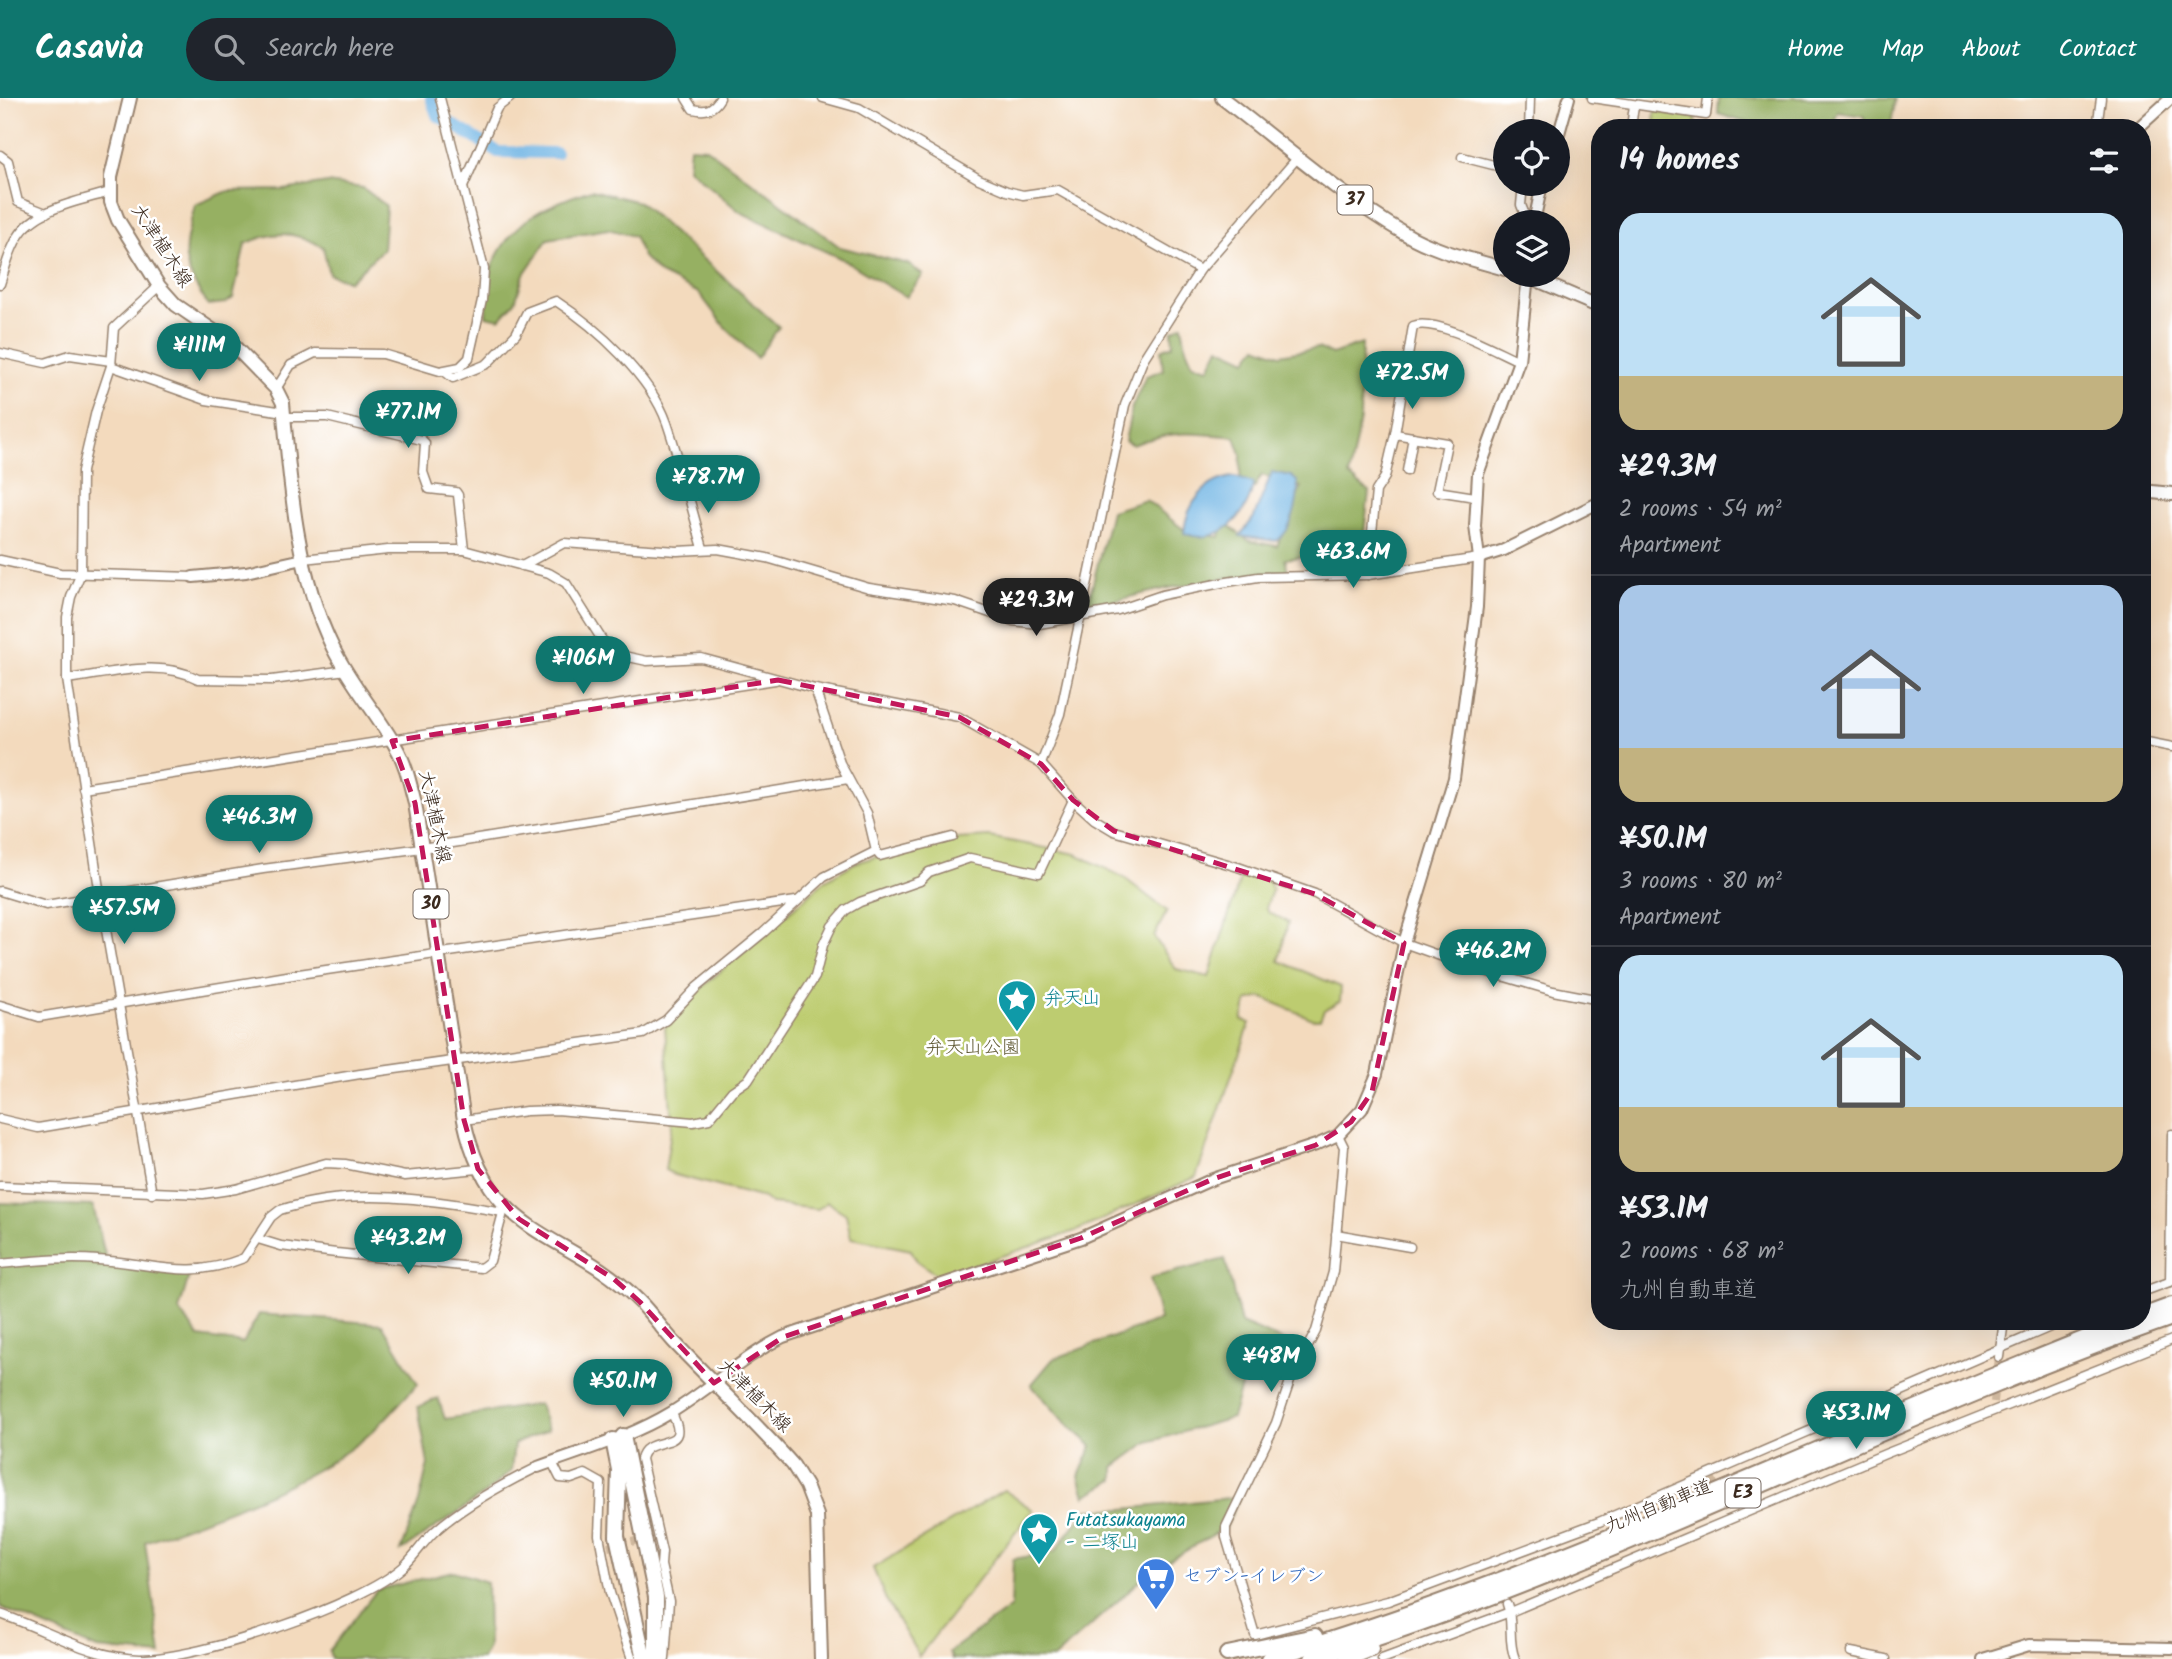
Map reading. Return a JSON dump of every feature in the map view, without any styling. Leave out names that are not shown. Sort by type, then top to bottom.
[{"type":"highway","points":[[2151,1313],[2172,1305]]},
{"type":"highway","name":"九州自動車道","points":[[2151,1326],[2172,1318]]},
{"type":"highway","name":"九州自動車道","points":[[1268,1659],[1455,1597],[2107,1330]]},
{"type":"highway","name":"九州自動車道","points":[[1311,1659],[1536,1578],[2001,1384],[2141,1330]]},
{"type":"highway","points":[[618,1438],[617,1536],[644,1659]]},
{"type":"highway","points":[[618,1438],[656,1597],[656,1659]]},
{"type":"highway","points":[[1348,1659],[1536,1578]]},
{"type":"highway","points":[[1227,1654],[1316,1636],[1455,1597]]},
{"type":"main road","name":"大津植木線","points":[[130,98],[115,155],[110,192],[118,220],[159,286],[176,305],[230,342],[276,388],[284,414],[303,559],[332,647],[392,741],[406,772],[415,803],[464,1120],[478,1169],[504,1209],[614,1279],[640,1302],[786,1456],[806,1486],[817,1515],[821,1659]]},
{"type":"main road","name":"37","points":[[1222,98],[1404,233],[1427,245],[1493,265]]},
{"type":"main road","points":[[1554,287],[1591,303]]},
{"type":"main road","points":[[2151,492],[2172,494]]},
{"type":"street","points":[[440,98],[484,269],[482,300],[469,358],[460,367],[444,371]]},
{"type":"street","points":[[463,187],[497,108],[510,98]]},
{"type":"street","points":[[686,98],[693,109],[703,112],[720,98]]},
{"type":"street","points":[[823,98],[859,108],[979,179],[1007,191],[1023,195],[1058,190],[1200,270]]},
{"type":"street","points":[[1529,119],[1530,98]]},
{"type":"street","points":[[1563,119],[1569,98]]},
{"type":"street","points":[[1592,98],[1706,115],[1708,98]]},
{"type":"street","points":[[2099,119],[2101,98]]},
{"type":"street","points":[[2148,119],[2171,98]]},
{"type":"street","points":[[1632,119],[1634,105]]},
{"type":"street","points":[[0,155],[8,161],[18,202],[46,214]]},
{"type":"street","points":[[1041,764],[1060,714],[1083,616],[1116,437],[1125,405],[1144,358],[1200,270],[1299,156]]},
{"type":"street","points":[[1462,157],[1493,165]]},
{"type":"street","points":[[0,284],[18,237],[29,223],[46,214],[110,192]]},
{"type":"street","points":[[152,1194],[83,788],[67,679],[67,617],[71,597],[81,573],[82,471],[96,411],[111,364],[114,328],[159,286]]},
{"type":"street","points":[[0,1614],[93,1651],[140,1659],[200,1652],[305,1617],[353,1597],[402,1568],[434,1532],[538,1467],[618,1438],[671,1412],[714,1383],[751,1353],[783,1337],[1082,1238],[1213,1179],[1316,1146],[1338,1135],[1362,1109],[1372,1092],[1404,943],[1454,778],[1477,607],[1479,558],[1475,497],[1478,474],[1519,361],[1526,287]]},
{"type":"street","points":[[276,388],[291,365],[315,353],[383,354],[444,371],[453,378],[487,364],[516,334],[527,312],[556,300],[620,355],[648,389],[667,421],[703,548]]},
{"type":"street","points":[[1368,575],[1376,491],[1385,477],[1395,434],[1413,326],[1434,327],[1464,336],[1519,361]]},
{"type":"street","points":[[0,353],[45,362],[70,355],[111,364],[206,400],[284,414],[347,420],[422,440],[425,443],[424,478],[429,489],[456,492],[458,495],[464,550]]},
{"type":"street","points":[[1395,434],[1447,443],[1437,491],[1475,497]]},
{"type":"street","points":[[1407,471],[1413,437]]},
{"type":"street","points":[[523,566],[564,543],[677,551],[703,548],[767,558],[869,588],[955,601],[1013,621],[1040,624],[1118,610],[1162,595],[1258,577],[1368,575],[1479,558],[1504,550],[1591,506]]},
{"type":"street","points":[[0,560],[60,573],[192,577],[246,572],[303,559],[388,550],[464,550],[549,573],[566,583],[579,600],[596,635],[624,656],[647,661],[701,658],[815,689],[959,718],[1041,764],[1073,800],[1094,819],[1114,831],[1238,867],[1315,894],[1404,943],[1497,975],[1591,998]]},
{"type":"street","points":[[67,679],[135,669],[188,673],[198,679],[272,680],[346,670]]},
{"type":"street","points":[[83,788],[778,680]]},
{"type":"street","points":[[815,689],[848,779],[867,813],[876,851],[880,856],[953,837]]},
{"type":"street","points":[[2151,743],[2172,747]]},
{"type":"street","points":[[0,891],[46,905],[848,779]]},
{"type":"street","points":[[464,1120],[526,1111],[557,1110],[693,1122],[709,1119],[732,1091],[748,1080],[814,977],[823,945],[832,926],[846,911],[860,902],[920,881],[929,872],[970,858],[1039,873],[1073,800]]},
{"type":"street","points":[[0,1119],[38,1128],[360,1074],[455,1063],[643,1034],[666,1020],[697,987],[763,933],[824,877],[876,851]]},
{"type":"street","points":[[0,1005],[39,1017],[438,953],[796,901]]},
{"type":"street","points":[[2151,1289],[2171,1282],[2172,1134]]},
{"type":"street","points":[[1338,1135],[1344,1147],[1333,1272],[1316,1331],[1291,1378],[1276,1423],[1226,1527],[1226,1537],[1255,1635],[1388,1601],[1492,1565],[1711,1477],[2000,1353],[2046,1330]]},
{"type":"street","points":[[0,1186],[152,1194],[220,1192],[326,1163],[405,1176],[478,1169]]},
{"type":"street","points":[[0,1264],[98,1260],[167,1270],[198,1271],[244,1258],[274,1213],[318,1202],[366,1197],[424,1198],[504,1209],[489,1261],[481,1268],[336,1254],[281,1246],[258,1239]]},
{"type":"street","points":[[1336,1234],[1410,1247]]},
{"type":"street","points":[[2000,1353],[2003,1330]]},
{"type":"street","points":[[1382,1659],[1994,1406],[2172,1340]]},
{"type":"street","points":[[665,1659],[669,1601],[640,1459],[649,1444],[666,1444],[674,1438],[677,1428],[671,1412]]},
{"type":"street","points":[[552,1462],[560,1478],[571,1479],[585,1474],[601,1483],[599,1535],[605,1548],[610,1593],[632,1659]]},
{"type":"street","points":[[1509,1608],[1508,1638],[1515,1659]]},
{"type":"street","points":[[1983,1659],[2029,1645],[2172,1648]]},
{"type":"street","points":[[1851,1652],[1886,1659]]},
{"type":"highlighted area","points":[[778,680],[959,717],[1041,764],[1073,800],[1114,831],[1315,894],[1404,943],[1372,1092],[1351,1122],[1316,1145],[1213,1179],[1081,1238],[783,1337],[714,1383],[640,1302],[614,1279],[519,1219],[478,1169],[464,1120],[415,803],[392,741]]},
{"type":"green space","points":[[1719,98],[1896,98],[1892,119],[1864,119],[1864,116],[1838,112],[1835,119],[1734,119],[1718,114]]},
{"type":"green space","points":[[1655,111],[1696,117],[1696,119],[1655,119]]},
{"type":"green space","points":[[690,147],[706,148],[840,247],[908,264],[923,275],[906,297],[842,259],[740,212],[688,168]]},
{"type":"green space","points":[[327,183],[363,188],[386,206],[383,249],[349,281],[329,274],[323,247],[313,242],[284,234],[256,239],[245,244],[233,298],[225,303],[208,305],[192,278],[186,257],[187,236],[195,205],[228,191],[284,190]]},
{"type":"green space","points":[[591,190],[639,202],[779,327],[757,358],[725,327],[699,293],[660,274],[643,257],[634,236],[608,229],[548,239],[524,274],[515,302],[500,319],[486,316],[490,273],[509,237],[532,216]]},
{"type":"green space","points":[[1182,325],[1186,348],[1193,364],[1209,368],[1219,347],[1247,360],[1257,346],[1280,355],[1318,348],[1332,354],[1362,344],[1360,419],[1349,476],[1369,492],[1362,549],[1285,559],[1288,571],[1189,584],[1092,608],[1088,603],[1111,511],[1146,500],[1187,532],[1220,537],[1222,526],[1229,526],[1249,541],[1277,546],[1301,487],[1262,475],[1254,488],[1240,483],[1241,454],[1235,437],[1172,434],[1133,445],[1125,441],[1132,407],[1146,376],[1163,370],[1161,350],[1173,345],[1172,331]]},
{"type":"green space","name":"弁天山公園","points":[[989,837],[1076,854],[1123,877],[1167,911],[1154,937],[1176,969],[1209,977],[1241,876],[1269,880],[1272,890],[1266,908],[1269,913],[1288,922],[1279,961],[1341,987],[1340,1001],[1324,1010],[1320,1019],[1313,1019],[1261,997],[1247,1001],[1242,1020],[1250,1023],[1196,1177],[1081,1229],[940,1277],[917,1261],[911,1250],[851,1238],[846,1214],[827,1202],[818,1209],[772,1204],[764,1198],[665,1170],[672,1125],[665,1027],[699,990],[826,880],[855,863],[958,839]]},
{"type":"green space","points":[[0,1203],[93,1206],[107,1263],[189,1276],[179,1310],[199,1337],[243,1343],[259,1314],[382,1324],[418,1384],[373,1431],[333,1460],[254,1500],[145,1542],[161,1655],[97,1649],[0,1607]]},
{"type":"green space","points":[[1225,1259],[1241,1323],[1301,1348],[1292,1370],[1264,1362],[1246,1370],[1232,1418],[1148,1442],[1114,1467],[1114,1480],[1085,1496],[1079,1476],[1092,1446],[1066,1423],[1031,1385],[1053,1359],[1160,1320],[1150,1278]]},
{"type":"green space","points":[[438,1398],[445,1419],[539,1404],[548,1430],[514,1444],[511,1471],[487,1492],[401,1551],[419,1502],[428,1464],[418,1407]]},
{"type":"green space","points":[[1004,1490],[1033,1510],[919,1656],[886,1600],[873,1568]]},
{"type":"green space","points":[[1239,1497],[1226,1527],[1150,1572],[1053,1659],[952,1659],[949,1652],[1011,1607],[1013,1559],[1054,1552],[1087,1509],[1124,1509]]},
{"type":"green space","points":[[453,1571],[487,1582],[488,1647],[482,1659],[331,1659],[329,1651],[377,1590]]},
{"type":"water","points":[[1272,472],[1291,476],[1297,481],[1296,506],[1286,531],[1275,541],[1240,536],[1254,517]]},
{"type":"water","points":[[1235,477],[1253,483],[1251,495],[1239,517],[1230,526],[1208,536],[1184,533],[1189,512],[1199,495],[1215,483]]},
{"type":"waterway","points":[[431,98],[437,115],[498,152],[556,153]]},
{"type":"tunnel","points":[[1994,1402],[1999,1357]]},
{"type":"tunnel","points":[[1712,1479],[1727,1512]]},
{"type":"tunnel","points":[[608,1547],[654,1537]]},
{"type":"place","name":"弁天山","points":[[1017,1033]]},
{"type":"place","name":"Futatsukayama - 二塚山","points":[[1039,1566]]},
{"type":"place","name":"セブン-イレブン","points":[[1156,1611]]}]
